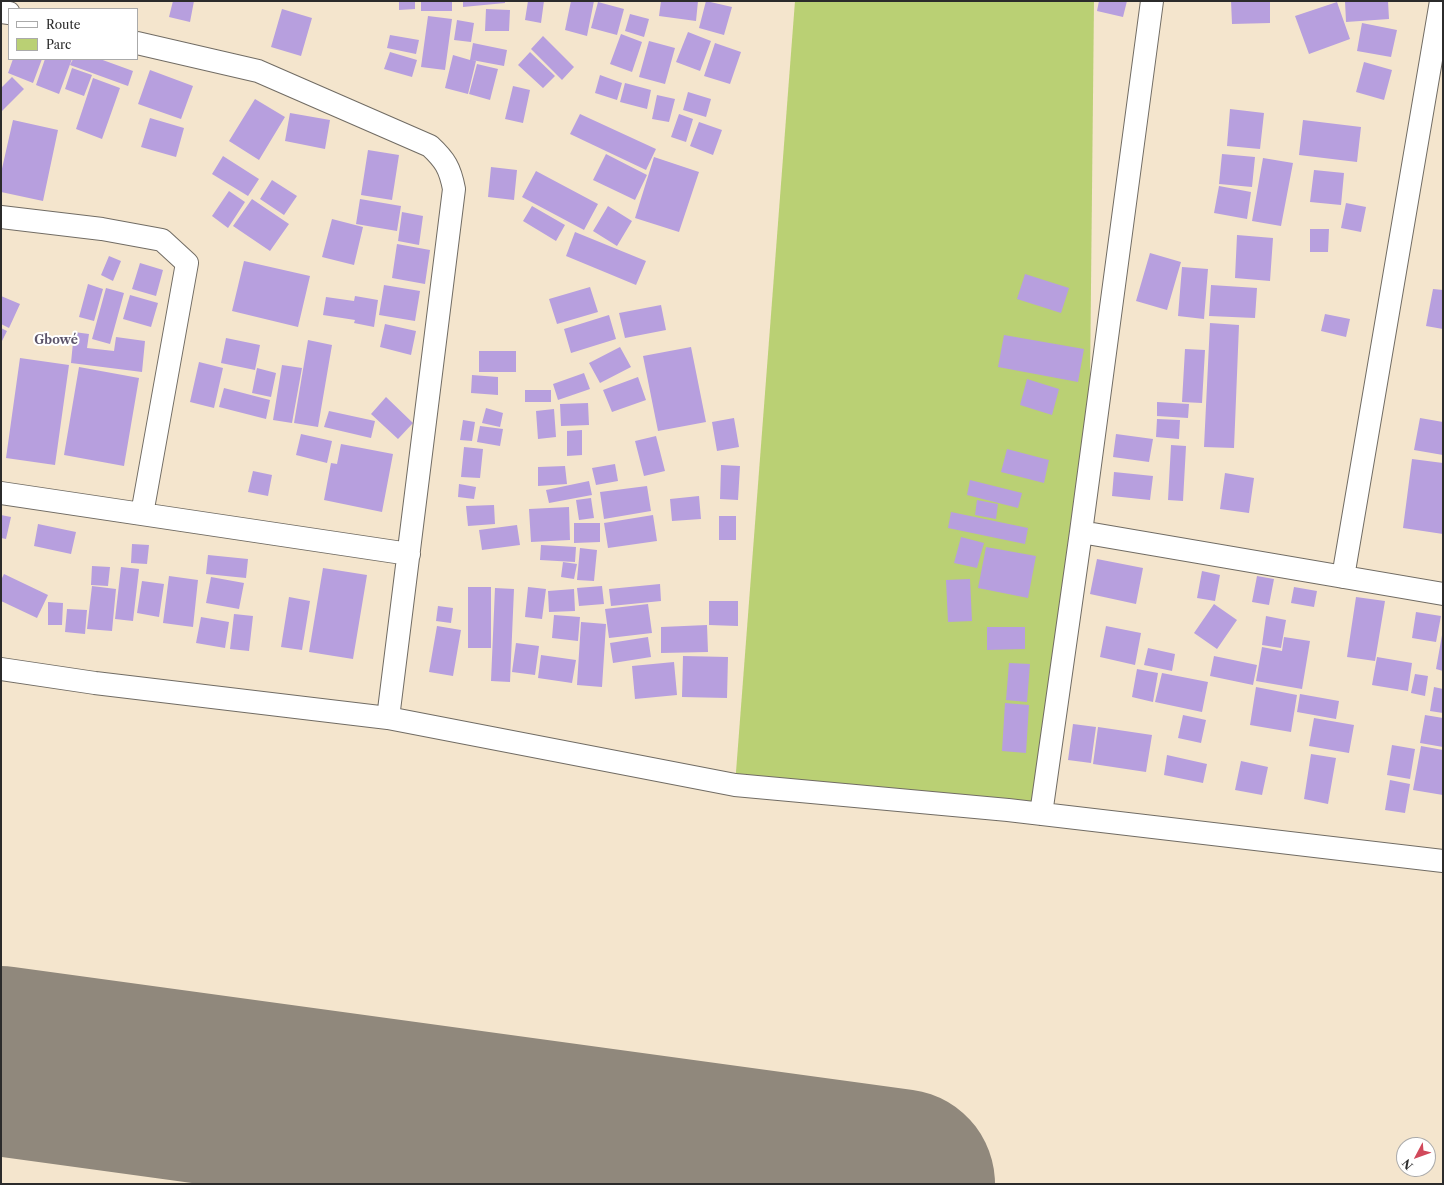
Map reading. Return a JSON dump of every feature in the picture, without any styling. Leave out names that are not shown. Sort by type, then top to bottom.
[{"type":"street","points":[[1041,814],[1081,532],[1152,1]]},
{"type":"street","points":[[1343,577],[1441,1]]},
{"type":"street","points":[[138,43],[258,71],[430,146],[444,159],[451,175],[454,189],[388,718]]},
{"type":"street","points":[[1,217],[102,229],[162,240],[187,263],[142,514]]},
{"type":"street","points":[[1,493],[409,554]]},
{"type":"street","points":[[1081,532],[1443,594]]},
{"type":"street","points":[[1,669],[95,683],[388,718],[735,785],[1041,814],[1443,861]]},
{"type":"green space","points":[[795,1],[1094,1],[1090,381],[1032,806],[735,785]]},
{"type":"building","points":[[173,1],[194,1],[190,22],[169,17]]},
{"type":"building","points":[[399,1],[415,1],[415,9],[399,10]]},
{"type":"building","points":[[421,1],[452,1],[452,11],[421,11]]},
{"type":"building","points":[[463,1],[505,1],[505,3],[463,7]]},
{"type":"building","points":[[528,1],[544,1],[541,23],[525,20]]},
{"type":"building","points":[[571,1],[594,1],[587,36],[565,30]]},
{"type":"building","points":[[661,1],[698,1],[696,21],[659,16]]},
{"type":"building","points":[[706,1],[732,7],[724,35],[699,28]]},
{"type":"building","points":[[1099,1],[1127,1],[1123,17],[1097,11]]},
{"type":"building","points":[[1231,1],[1270,1],[1270,23],[1232,24]]},
{"type":"building","points":[[1345,1],[1388,1],[1389,19],[1346,22]]},
{"type":"building","points":[[598,2],[624,9],[617,35],[591,28]]},
{"type":"building","points":[[1337,2],[1350,39],[1309,54],[1295,16]]},
{"type":"building","points":[[282,9],[312,18],[301,56],[271,47]]},
{"type":"building","points":[[486,9],[510,10],[509,31],[485,31]]},
{"type":"building","points":[[630,14],[649,19],[644,37],[625,31]]},
{"type":"building","points":[[428,16],[452,19],[445,70],[421,67]]},
{"type":"building","points":[[457,20],[474,23],[471,42],[454,40]]},
{"type":"building","points":[[1362,23],[1397,30],[1391,57],[1357,51]]},
{"type":"building","points":[[688,32],[711,41],[700,71],[676,62]]},
{"type":"building","points":[[621,34],[642,42],[632,72],[610,64]]},
{"type":"building","points":[[390,35],[419,40],[416,54],[387,48]]},
{"type":"building","points":[[543,36],[574,67],[562,80],[531,49]]},
{"type":"building","points":[[649,41],[675,48],[665,84],[639,77]]},
{"type":"building","points":[[473,43],[507,50],[504,66],[472,60],[476,61],[468,94],[445,88],[453,55],[470,60]]},
{"type":"building","points":[[715,43],[741,52],[730,84],[704,76]]},
{"type":"building","points":[[390,52],[417,60],[412,77],[384,69]]},
{"type":"building","points":[[530,52],[555,76],[543,88],[518,65]]},
{"type":"building","points":[[13,60],[42,60],[33,83],[8,73]]},
{"type":"building","points":[[45,60],[72,60],[59,94],[36,85]]},
{"type":"building","points":[[72,60],[103,60],[133,71],[128,86],[70,65]]},
{"type":"building","points":[[1364,62],[1392,70],[1384,100],[1356,92]]},
{"type":"building","points":[[477,64],[498,69],[490,100],[469,94]]},
{"type":"building","points":[[72,68],[92,75],[84,96],[65,89]]},
{"type":"building","points":[[150,70],[193,86],[181,119],[138,104]]},
{"type":"building","points":[[600,75],[622,83],[617,100],[595,93]]},
{"type":"building","points":[[12,77],[24,89],[2,111],[1,88]]},
{"type":"building","points":[[93,78],[120,88],[102,139],[76,129]]},
{"type":"building","points":[[625,83],[651,90],[647,109],[620,102]]},
{"type":"building","points":[[513,86],[530,90],[523,123],[505,119]]},
{"type":"building","points":[[688,92],[711,99],[706,117],[683,110]]},
{"type":"building","points":[[657,95],[675,99],[669,122],[652,119]]},
{"type":"building","points":[[255,99],[285,117],[259,160],[229,141]]},
{"type":"building","points":[[1230,109],[1264,113],[1260,149],[1227,146]]},
{"type":"building","points":[[290,113],[330,120],[325,149],[285,141]]},
{"type":"building","points":[[580,114],[656,149],[646,170],[570,134]]},
{"type":"building","points":[[679,114],[693,119],[686,142],[671,137]]},
{"type":"building","points":[[150,118],[184,128],[176,157],[141,147]]},
{"type":"building","points":[[13,120],[58,130],[43,201],[1,192],[1,173]]},
{"type":"building","points":[[1303,120],[1361,127],[1357,162],[1299,155]]},
{"type":"building","points":[[699,122],[722,130],[713,155],[690,146]]},
{"type":"building","points":[[368,150],[399,155],[392,200],[361,195]]},
{"type":"building","points":[[606,154],[647,175],[635,200],[593,180]]},
{"type":"building","points":[[1222,154],[1255,157],[1252,187],[1219,184]]},
{"type":"building","points":[[223,156],[259,179],[248,196],[212,174]]},
{"type":"building","points":[[654,157],[699,172],[679,232],[635,218]]},
{"type":"building","points":[[1263,158],[1293,163],[1281,226],[1252,221]]},
{"type":"building","points":[[491,167],[517,170],[514,200],[488,197]]},
{"type":"building","points":[[1314,170],[1344,173],[1341,205],[1310,202]]},
{"type":"building","points":[[536,171],[598,204],[584,230],[522,197]]},
{"type":"building","points":[[272,180],[297,196],[284,215],[260,199]]},
{"type":"building","points":[[1219,186],[1251,192],[1247,219],[1214,213]]},
{"type":"building","points":[[229,191],[245,202],[228,228],[212,216]]},
{"type":"building","points":[[252,199],[289,224],[270,251],[233,226]]},
{"type":"building","points":[[360,199],[401,206],[397,231],[356,224]]},
{"type":"building","points":[[1346,203],[1366,207],[1361,232],[1341,228]]},
{"type":"building","points":[[532,206],[565,225],[556,241],[523,221]]},
{"type":"building","points":[[608,206],[632,221],[617,246],[593,231]]},
{"type":"building","points":[[402,212],[423,216],[419,245],[398,241]]},
{"type":"building","points":[[332,219],[363,227],[354,265],[322,257]]},
{"type":"building","points":[[1310,229],[1329,229],[1328,252],[1310,252]]},
{"type":"building","points":[[575,232],[646,261],[636,285],[566,256]]},
{"type":"building","points":[[1237,235],[1273,238],[1270,281],[1235,278]]},
{"type":"building","points":[[397,244],[430,250],[425,284],[392,278]]},
{"type":"building","points":[[1150,253],[1181,262],[1167,310],[1136,301]]},
{"type":"building","points":[[109,256],[121,261],[113,281],[101,275]]},
{"type":"building","points":[[244,261],[310,276],[298,327],[232,311]]},
{"type":"building","points":[[140,263],[163,270],[156,296],[132,289]]},
{"type":"building","points":[[1182,267],[1208,269],[1204,319],[1178,316]]},
{"type":"building","points":[[1025,274],[1069,288],[1061,313],[1017,299]]},
{"type":"building","points":[[88,284],[103,289],[94,321],[79,317]]},
{"type":"building","points":[[384,285],[420,291],[415,321],[379,315]]},
{"type":"building","points":[[1211,285],[1257,288],[1255,318],[1209,316]]},
{"type":"building","points":[[590,287],[598,312],[557,324],[549,299]]},
{"type":"building","points":[[106,288],[124,293],[110,344],[92,339]]},
{"type":"building","points":[[1433,289],[1443,290],[1443,329],[1426,326]]},
{"type":"building","points":[[130,295],[158,303],[151,327],[123,319]]},
{"type":"building","points":[[1,296],[20,304],[9,328],[1,324]]},
{"type":"building","points":[[355,296],[378,300],[374,327],[354,323],[355,320],[323,315],[326,297],[354,301]]},
{"type":"building","points":[[661,305],[666,330],[625,338],[619,313]]},
{"type":"building","points":[[1325,314],[1350,319],[1346,337],[1321,331]]},
{"type":"building","points":[[609,315],[616,339],[571,353],[564,329]]},
{"type":"building","points":[[1210,323],[1239,325],[1234,448],[1204,447]]},
{"type":"building","points":[[385,324],[416,331],[411,355],[380,347]]},
{"type":"building","points":[[1,328],[7,331],[1,343]]},
{"type":"building","points":[[74,332],[89,334],[87,348],[114,351],[116,337],[145,341],[142,372],[71,363]]},
{"type":"building","points":[[1004,335],[1084,349],[1078,382],[998,367]]},
{"type":"building","points":[[226,338],[260,345],[255,370],[221,363]]},
{"type":"building","points":[[308,340],[332,345],[318,427],[294,423]]},
{"type":"building","points":[[620,347],[631,367],[600,383],[589,363]]},
{"type":"building","points":[[691,347],[706,422],[658,431],[643,356]]},
{"type":"building","points":[[1185,349],[1205,350],[1202,403],[1182,402]]},
{"type":"building","points":[[479,351],[516,351],[516,372],[479,372]]},
{"type":"building","points":[[20,358],[69,365],[55,465],[6,458]]},
{"type":"building","points":[[199,362],[223,368],[214,408],[190,402]]},
{"type":"building","points":[[282,365],[302,368],[292,423],[273,420]]},
{"type":"building","points":[[79,367],[139,378],[124,466],[64,455]]},
{"type":"building","points":[[257,368],[276,373],[271,397],[252,393]]},
{"type":"building","points":[[584,373],[590,389],[558,400],[553,384]]},
{"type":"building","points":[[472,375],[498,377],[498,395],[471,393]]},
{"type":"building","points":[[638,377],[646,400],[612,412],[603,390]]},
{"type":"building","points":[[1027,379],[1059,389],[1052,415],[1020,405]]},
{"type":"building","points":[[224,388],[270,400],[266,419],[219,407]]},
{"type":"building","points":[[525,390],[551,390],[551,402],[525,402]]},
{"type":"building","points":[[386,397],[413,423],[398,439],[371,414]]},
{"type":"building","points":[[1157,402],[1189,404],[1188,418],[1157,416]]},
{"type":"building","points":[[588,403],[589,425],[561,426],[560,404]]},
{"type":"building","points":[[486,408],[503,413],[500,427],[482,423]]},
{"type":"building","points":[[554,409],[556,437],[538,439],[536,411]]},
{"type":"building","points":[[329,411],[375,421],[371,438],[324,427]]},
{"type":"building","points":[[734,418],[739,447],[717,451],[712,422]]},
{"type":"building","points":[[1420,418],[1443,422],[1443,455],[1414,450]]},
{"type":"building","points":[[1157,419],[1180,420],[1179,439],[1156,437]]},
{"type":"building","points":[[463,420],[475,422],[472,441],[460,440]]},
{"type":"building","points":[[480,426],[503,429],[500,446],[477,442]]},
{"type":"building","points":[[582,430],[582,455],[567,456],[567,431]]},
{"type":"building","points":[[301,434],[332,441],[327,463],[296,455]]},
{"type":"building","points":[[1116,434],[1153,439],[1149,462],[1113,457]]},
{"type":"building","points":[[656,436],[665,471],[644,476],[635,441]]},
{"type":"building","points":[[341,444],[393,454],[382,512],[324,500],[331,463],[337,464]]},
{"type":"building","points":[[1171,445],[1186,446],[1183,501],[1168,500]]},
{"type":"building","points":[[464,447],[483,449],[480,478],[461,477]]},
{"type":"building","points":[[1007,449],[1049,460],[1044,483],[1001,472]]},
{"type":"building","points":[[1412,459],[1443,463],[1443,534],[1403,528]]},
{"type":"building","points":[[615,464],[618,481],[596,485],[592,468]]},
{"type":"building","points":[[721,465],[740,466],[738,500],[720,499]]},
{"type":"building","points":[[565,466],[567,484],[538,486],[538,467]]},
{"type":"building","points":[[253,471],[272,475],[268,496],[248,492]]},
{"type":"building","points":[[1114,472],[1153,476],[1150,500],[1112,496]]},
{"type":"building","points":[[1225,473],[1254,478],[1249,513],[1220,509]]},
{"type":"building","points":[[970,480],[1022,493],[1018,508],[967,495]]},
{"type":"building","points":[[589,481],[592,495],[549,503],[546,490]]},
{"type":"building","points":[[459,484],[476,487],[474,499],[458,497]]},
{"type":"building","points":[[647,486],[651,511],[604,519],[600,492]]},
{"type":"building","points":[[699,496],[701,519],[672,521],[670,499]]},
{"type":"building","points":[[591,498],[594,518],[579,520],[576,500]]},
{"type":"building","points":[[977,500],[998,504],[996,519],[975,515]]},
{"type":"building","points":[[494,505],[495,524],[468,526],[466,506]]},
{"type":"building","points":[[569,507],[570,540],[531,542],[529,509]]},
{"type":"building","points":[[951,512],[1028,528],[1025,544],[948,528]]},
{"type":"building","points":[[1,515],[11,517],[6,539],[1,538]]},
{"type":"building","points":[[653,515],[657,541],[608,548],[604,523]]},
{"type":"building","points":[[719,516],[736,516],[736,540],[719,540]]},
{"type":"building","points":[[574,523],[600,523],[600,542],[574,543]]},
{"type":"building","points":[[38,524],[76,532],[71,554],[34,546]]},
{"type":"building","points":[[517,525],[520,545],[482,550],[479,530]]},
{"type":"building","points":[[961,537],[984,543],[977,568],[954,563]]},
{"type":"building","points":[[132,544],[149,545],[147,564],[131,563]]},
{"type":"building","points":[[541,545],[576,547],[575,562],[540,560]]},
{"type":"building","points":[[986,547],[1036,556],[1028,598],[978,588]]},
{"type":"building","points":[[580,548],[597,550],[594,581],[577,580]]},
{"type":"building","points":[[208,555],[248,559],[246,578],[206,574]]},
{"type":"building","points":[[1097,559],[1143,568],[1136,604],[1090,594]]},
{"type":"building","points":[[563,562],[577,564],[574,579],[561,577]]},
{"type":"building","points":[[92,566],[110,567],[108,586],[91,585]]},
{"type":"building","points":[[121,567],[139,569],[133,621],[115,619]]},
{"type":"building","points":[[323,568],[367,575],[353,659],[309,652]]},
{"type":"building","points":[[1202,571],[1220,575],[1215,601],[1197,598]]},
{"type":"building","points":[[4,574],[48,595],[37,618],[1,601],[1,580]]},
{"type":"building","points":[[169,576],[198,580],[193,627],[163,623]]},
{"type":"building","points":[[1257,576],[1274,579],[1269,605],[1252,602]]},
{"type":"building","points":[[211,577],[244,583],[239,609],[206,603]]},
{"type":"building","points":[[970,579],[972,621],[948,622],[946,580]]},
{"type":"building","points":[[142,581],[164,584],[159,617],[137,613]]},
{"type":"building","points":[[660,584],[661,601],[611,606],[609,589]]},
{"type":"building","points":[[92,586],[116,589],[112,631],[87,629]]},
{"type":"building","points":[[602,586],[604,604],[579,606],[577,588]]},
{"type":"building","points":[[468,587],[491,587],[491,648],[468,648]]},
{"type":"building","points":[[528,587],[546,589],[542,619],[525,617]]},
{"type":"building","points":[[1294,587],[1317,591],[1314,607],[1291,603]]},
{"type":"building","points":[[495,588],[514,589],[510,682],[491,681]]},
{"type":"building","points":[[574,589],[575,611],[549,612],[548,591]]},
{"type":"building","points":[[289,597],[310,601],[302,650],[281,647]]},
{"type":"building","points":[[1356,597],[1385,601],[1375,661],[1347,657]]},
{"type":"building","points":[[709,601],[738,601],[738,626],[709,625]]},
{"type":"building","points":[[48,602],[63,603],[62,625],[48,625]]},
{"type":"building","points":[[648,604],[652,633],[609,638],[605,609]]},
{"type":"building","points":[[1214,604],[1237,620],[1217,649],[1194,633]]},
{"type":"building","points":[[438,606],[453,608],[451,623],[436,621]]},
{"type":"building","points":[[67,609],[87,610],[85,634],[65,632]]},
{"type":"building","points":[[1416,612],[1441,616],[1436,642],[1412,638]]},
{"type":"building","points":[[234,614],[253,616],[249,651],[230,649]]},
{"type":"building","points":[[554,615],[580,617],[578,641],[552,638]]},
{"type":"building","points":[[1266,616],[1286,620],[1281,648],[1262,645]]},
{"type":"building","points":[[201,617],[229,622],[225,648],[196,643]]},
{"type":"building","points":[[581,622],[606,624],[602,687],[577,685]]},
{"type":"building","points":[[707,625],[708,652],[661,653],[661,627]]},
{"type":"building","points":[[437,626],[461,630],[453,676],[429,672]]},
{"type":"building","points":[[1106,626],[1141,633],[1135,665],[1100,657]]},
{"type":"building","points":[[987,627],[1025,627],[1025,649],[987,650]]},
{"type":"building","points":[[1443,635],[1443,671],[1436,669]]},
{"type":"building","points":[[648,637],[651,657],[613,663],[610,643]]},
{"type":"building","points":[[1284,637],[1310,641],[1302,689],[1256,681],[1262,647],[1282,651]]},
{"type":"building","points":[[516,643],[539,646],[535,675],[512,672]]},
{"type":"building","points":[[1148,648],[1175,654],[1172,671],[1144,665]]},
{"type":"building","points":[[541,655],[576,660],[572,683],[538,678]]},
{"type":"building","points":[[683,656],[728,657],[727,698],[682,697]]},
{"type":"building","points":[[1214,656],[1257,665],[1253,685],[1210,676]]},
{"type":"building","points":[[1377,657],[1412,663],[1408,691],[1372,685]]},
{"type":"building","points":[[674,662],[677,695],[635,699],[632,666]]},
{"type":"building","points":[[1009,663],[1030,664],[1027,702],[1006,700]]},
{"type":"building","points":[[1137,669],[1158,673],[1153,702],[1132,697]]},
{"type":"building","points":[[1162,673],[1208,682],[1202,712],[1155,702]]},
{"type":"building","points":[[1415,674],[1428,676],[1425,696],[1411,693]]},
{"type":"building","points":[[1256,687],[1297,695],[1291,732],[1250,725]]},
{"type":"building","points":[[1434,687],[1443,689],[1443,713],[1430,711]]},
{"type":"building","points":[[1300,694],[1339,701],[1336,719],[1297,712]]},
{"type":"building","points":[[1005,703],[1029,705],[1026,753],[1002,751]]},
{"type":"building","points":[[1183,715],[1206,720],[1201,743],[1178,738]]},
{"type":"building","points":[[1425,715],[1443,718],[1443,747],[1420,743]]},
{"type":"building","points":[[1314,718],[1354,725],[1349,753],[1309,746]]},
{"type":"building","points":[[1073,724],[1096,727],[1091,763],[1068,760]]},
{"type":"building","points":[[1098,727],[1152,735],[1146,772],[1093,764]]},
{"type":"building","points":[[1392,745],[1415,749],[1410,779],[1387,775]]},
{"type":"building","points":[[1421,746],[1443,750],[1443,795],[1413,790]]},
{"type":"building","points":[[1311,754],[1336,758],[1328,804],[1304,799]]},
{"type":"building","points":[[1167,755],[1207,764],[1203,783],[1164,775]]},
{"type":"building","points":[[1241,761],[1268,767],[1262,795],[1235,790]]},
{"type":"building","points":[[1390,780],[1410,784],[1405,813],[1385,810]]},
{"type":"runway","points":[[1,1061],[900,1184]]},
{"type":"district","name":"Gbowé","points":[[56,341]]}]
